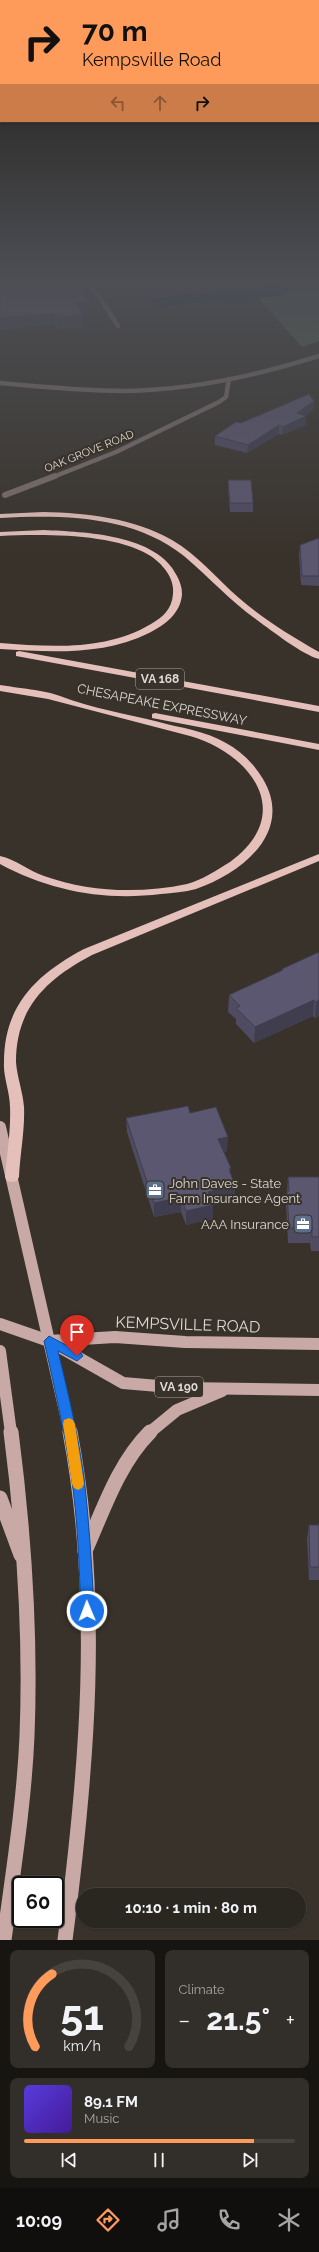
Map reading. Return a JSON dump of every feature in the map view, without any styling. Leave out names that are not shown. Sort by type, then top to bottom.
[{"type":"highway","points":[[0,516],[51,514],[84,516],[117,522],[158,536],[193,560],[236,600],[262,621],[319,656]]},
{"type":"highway","points":[[0,534],[47,532],[84,534],[127,544],[158,558],[168,566],[176,577],[178,588],[178,597],[174,608],[165,619],[129,637],[90,646],[65,649],[0,646]]},
{"type":"highway","name":"CHESAPEAKE EXPRESSWAY","points":[[0,650],[319,709]]},
{"type":"highway","name":"CHESAPEAKE EXPRESSWAY","points":[[0,688],[319,747]]},
{"type":"highway","points":[[0,859],[31,875],[81,891],[118,894],[150,893],[191,886],[220,873],[242,857],[259,839],[267,822],[268,808],[266,793],[255,773],[240,757],[222,744],[195,734],[51,697]]},
{"type":"highway","points":[[12,1177],[17,1106],[10,1063],[14,1028],[26,1000],[40,984],[56,971],[88,952],[319,857]]},
{"type":"main road","points":[[0,1127],[69,1424],[77,1476],[85,1551],[89,1661],[86,1733],[78,1842],[65,1940]]},
{"type":"main road","name":"VA 190","points":[[0,1324],[49,1341],[123,1383],[228,1389],[319,1390]]},
{"type":"main road","name":"KEMPSVILLE ROAD","points":[[49,1341],[115,1338],[185,1342],[319,1344]]},
{"type":"main road","points":[[0,1351],[14,1449],[26,1568],[28,1682],[27,1737],[23,1794],[4,1940]]},
{"type":"main road","points":[[85,1551],[123,1470],[134,1451],[148,1434],[183,1407],[228,1389]]},
{"type":"main road","points":[[0,1498],[26,1568]]},
{"type":"street","points":[[0,383],[62,389],[126,391],[171,388],[255,374]]},
{"type":"street","name":"OAK GROVE ROAD","points":[[5,495],[116,452],[219,402],[226,397],[229,379]]},
{"type":"building","points":[[309,394],[314,401],[297,413],[306,416],[283,427],[279,425],[248,445],[215,436],[236,422],[241,423]]},
{"type":"building","points":[[228,480],[251,480],[253,503],[230,503]]},
{"type":"building","points":[[319,538],[319,576],[302,576],[300,545]]},
{"type":"building","points":[[319,952],[319,1000],[316,1002],[314,1000],[255,1027],[236,1008],[240,1006],[229,995]]},
{"type":"building","points":[[188,1106],[190,1113],[216,1107],[228,1137],[218,1139],[231,1168],[229,1169],[235,1186],[208,1192],[213,1205],[186,1211],[181,1197],[154,1203],[126,1118]]},
{"type":"building","name":"AAA Insurance","points":[[288,1177],[319,1177],[319,1237],[312,1237],[312,1228],[289,1228],[287,1191],[289,1191]]},
{"type":"building","points":[[309,1525],[319,1525],[319,1567],[310,1567]]},
{"type":"slow traffic","points":[[69,1424],[78,1484]]},
{"type":"place","name":"John Daves - State Farm Insurance Agent","points":[[155,1190]]},
{"type":"place","name":"AAA Insurance","points":[[303,1224]]},
{"type":"route","points":[[77,1356],[49,1341],[68,1417],[77,1476],[85,1551],[87,1611]]}]
